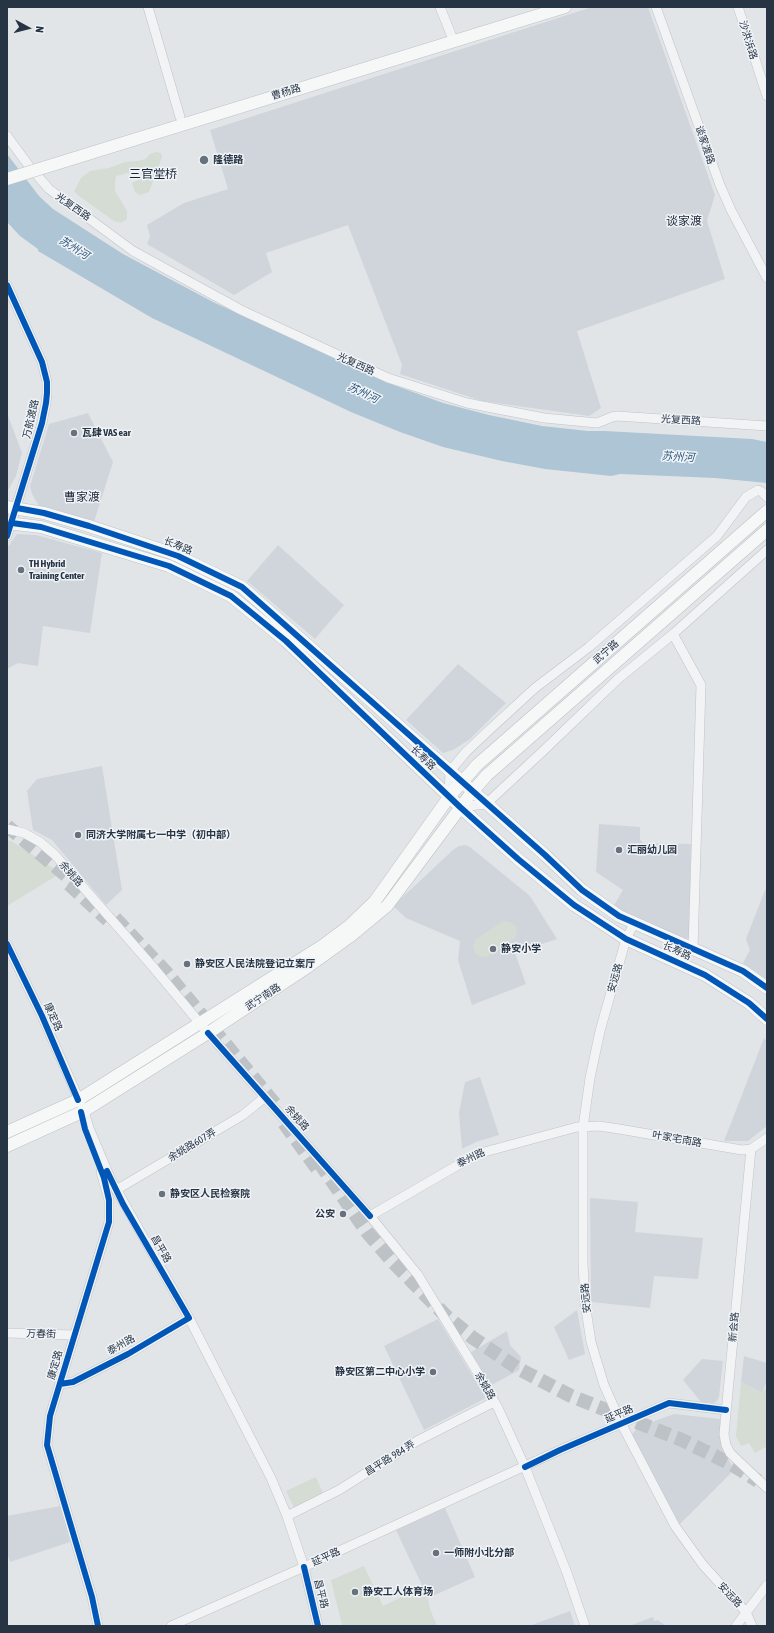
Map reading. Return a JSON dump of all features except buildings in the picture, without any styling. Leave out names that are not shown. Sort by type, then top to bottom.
[{"type":"main road","name":"曹杨路","points":[[7,178],[132,136],[452,38],[540,7]]},
{"type":"main road","name":"曹杨路","points":[[7,170],[132,136],[180,117],[452,38],[565,7]]},
{"type":"main road","name":"长寿路","points":[[12,507],[44,513],[89,526],[178,556],[242,587],[545,855],[582,890],[619,916],[630,931],[693,949],[743,971],[767,988]]},
{"type":"main road","name":"武宁路","points":[[449,797],[477,765],[767,511]]},
{"type":"main road","name":"长寿路","points":[[9,523],[41,527],[169,566],[231,596],[286,640],[449,797],[518,859],[574,905],[630,931],[705,975],[749,1003],[767,1019]]},
{"type":"main road","name":"武宁路","points":[[472,792],[487,775],[767,530]]},
{"type":"main road","name":"武宁南路","points":[[7,1146],[81,1108],[208,1033],[310,966],[352,935],[387,906],[472,792]]},
{"type":"main road","name":"武宁南路","points":[[7,1132],[81,1108],[199,1022],[322,946],[350,926],[375,901],[449,797]]},
{"type":"street","points":[[148,7],[180,117]]},
{"type":"street","points":[[440,7],[452,38]]},
{"type":"street","name":"谈家渡路","points":[[656,7],[720,185],[731,210],[767,278]]},
{"type":"street","name":"沙洪浜路","points":[[738,7],[767,96]]},
{"type":"street","name":"光复西路","points":[[7,136],[29,166],[49,189],[133,251],[241,310],[388,378],[467,404],[544,418],[597,423],[617,416],[767,426]]},
{"type":"street","name":"万航渡路","points":[[7,286],[42,362],[47,382],[44,413],[12,507],[7,536]]},
{"type":"street","points":[[449,797],[450,772],[476,743],[535,688],[589,647],[717,536],[746,497],[758,490],[767,497]]},
{"type":"street","points":[[460,807],[486,804],[618,679],[673,634],[767,550]]},
{"type":"street","points":[[673,634],[701,684],[693,949]]},
{"type":"street","name":"余姚路","points":[[7,829],[24,833],[40,842],[55,855],[208,1033],[370,1216],[418,1275],[494,1402],[525,1467],[585,1626]]},
{"type":"street","name":"安远路","points":[[630,931],[600,1031],[589,1084],[583,1127],[583,1236],[585,1303],[591,1342],[604,1385],[621,1423],[675,1526],[703,1565],[746,1612],[752,1626]]},
{"type":"street","name":"康定路","points":[[7,944],[42,1016],[116,1190]]},
{"type":"street","name":"余姚路607弄","points":[[116,1190],[243,1115],[265,1097]]},
{"type":"street","name":"康定路","points":[[81,1108],[85,1130],[104,1178],[109,1200],[109,1212],[106,1235],[50,1416],[47,1445],[92,1597],[98,1626]]},
{"type":"street","name":"叶家宅南路","points":[[583,1127],[599,1126],[620,1129],[733,1150],[751,1149]]},
{"type":"street","name":"泰州路","points":[[370,1216],[477,1154],[565,1130],[583,1127]]},
{"type":"street","points":[[751,1149],[767,1138]]},
{"type":"street","name":"新会路","points":[[751,1149],[724,1434],[726,1445],[730,1453],[767,1488]]},
{"type":"street","name":"昌平路","points":[[116,1190],[189,1318],[256,1448],[287,1516],[304,1567],[318,1626]]},
{"type":"street","name":"泰州路","points":[[60,1384],[73,1382],[128,1354],[189,1318]]},
{"type":"street","name":"万春街","points":[[7,1333],[74,1335]]},
{"type":"street","name":"昌平路 984 弄","points":[[287,1516],[339,1490],[417,1441],[494,1402]]},
{"type":"street","name":"延平路","points":[[171,1626],[621,1423],[669,1404],[726,1410]]},
{"type":"street","points":[[736,1626],[767,1585]]},
{"type":"shaded area","points":[[592,7],[648,7],[715,195],[707,221],[725,279],[577,331],[601,408],[589,416],[482,401],[400,374],[402,365],[348,225],[266,253],[272,272],[234,295],[147,244],[150,237],[147,225],[184,203],[228,189],[210,130]]},
{"type":"shaded area","points":[[156,152],[161,153],[162,157],[149,192],[140,195],[135,192],[132,183],[145,176],[142,169],[116,176],[115,191],[127,211],[127,219],[121,223],[114,221],[74,191],[81,178],[90,171],[109,168],[125,162],[145,159],[150,154]]},
{"type":"shaded area","points":[[7,413],[22,453],[16,476],[7,492]]},
{"type":"shaded area","points":[[88,413],[113,462],[94,522],[39,506],[32,494],[30,486],[49,424]]},
{"type":"shaded area","points":[[17,534],[36,535],[102,553],[90,633],[43,626],[38,666],[18,663],[7,669],[7,548]]},
{"type":"shaded area","points":[[278,545],[344,605],[315,639],[247,581]]},
{"type":"shaded area","points":[[458,664],[506,703],[470,739],[453,750],[443,753],[406,720]]},
{"type":"shaded area","name":"同济大学附属七一中学（初中部）","points":[[102,766],[122,890],[106,905],[52,840],[33,830],[27,791],[37,779]]},
{"type":"shaded area","points":[[599,824],[640,827],[640,840],[643,843],[691,844],[689,937],[685,940],[613,907],[623,890],[596,872]]},
{"type":"shaded area","points":[[7,840],[11,841],[61,873],[7,906]]},
{"type":"shaded area","points":[[465,845],[470,847],[530,896],[557,939],[515,953],[526,984],[472,1005],[458,960],[460,941],[406,918],[393,906],[454,849]]},
{"type":"shaded area","points":[[765,890],[767,891],[767,980],[743,963],[750,950],[746,939]]},
{"type":"shaded area","points":[[503,921],[510,922],[516,926],[517,935],[515,938],[487,957],[479,956],[475,953],[473,945],[476,939]]},
{"type":"shaded area","points":[[764,1038],[767,1041],[767,1126],[748,1141],[724,1141]]},
{"type":"shaded area","points":[[480,1077],[499,1135],[476,1142],[462,1149],[459,1113],[465,1082]]},
{"type":"shaded area","points":[[590,1198],[638,1202],[635,1232],[703,1238],[698,1279],[654,1276],[650,1308],[591,1302]]},
{"type":"shaded area","points":[[577,1310],[585,1354],[569,1360],[554,1327]]},
{"type":"shaded area","name":"静安区第二中心小学","points":[[438,1319],[486,1398],[424,1430],[384,1346]]},
{"type":"shaded area","points":[[507,1331],[510,1345],[521,1357],[519,1370],[490,1386],[471,1352]]},
{"type":"shaded area","points":[[744,1356],[767,1363],[767,1381],[762,1393],[741,1382]]},
{"type":"shaded area","points":[[702,1359],[723,1361],[719,1397],[717,1401],[713,1403],[701,1402],[683,1380]]},
{"type":"shaded area","points":[[741,1382],[761,1393],[764,1389],[767,1390],[767,1449],[765,1447],[755,1453],[749,1443],[741,1446],[736,1436]]},
{"type":"shaded area","points":[[674,1414],[720,1419],[721,1443],[724,1454],[735,1469],[680,1524],[672,1512],[632,1437],[633,1433],[638,1427]]},
{"type":"shaded area","points":[[316,1477],[323,1493],[294,1508],[286,1491]]},
{"type":"shaded area","points":[[60,1506],[70,1542],[10,1562],[7,1552],[7,1516]]},
{"type":"shaded area","name":"一师附小北分部","points":[[445,1508],[475,1577],[428,1598],[396,1530]]},
{"type":"shaded area","name":"静安工人体育场","points":[[364,1566],[383,1606],[422,1587],[428,1598],[430,1609],[437,1626],[338,1626],[342,1625],[331,1580]]},
{"type":"shaded area","points":[[570,1611],[575,1626],[529,1626],[559,1615]]},
{"type":"shaded area","points":[[653,1617],[654,1621],[658,1620],[666,1626],[629,1626]]},
{"type":"water","name":"苏州河","points":[[7,154],[39,196],[53,209],[123,254],[213,302],[391,384],[443,403],[489,415],[542,426],[588,431],[752,439],[767,442],[767,483],[715,478],[620,474],[611,476],[545,469],[502,461],[443,447],[400,432],[351,412],[152,318],[38,251],[38,249],[20,236],[7,222]]},
{"type":"tunnel","points":[[7,826],[80,887]]},
{"type":"tunnel","points":[[69,884],[108,920]]},
{"type":"tunnel","points":[[115,918],[165,971],[275,1104]]},
{"type":"tunnel","points":[[284,1123],[321,1174]]},
{"type":"tunnel","points":[[319,1162],[367,1232],[392,1261],[446,1316],[473,1338],[519,1369],[571,1396],[682,1440],[733,1465],[758,1481]]},
{"type":"cycle path","points":[[7,285],[42,362],[47,382],[46,403],[42,423],[7,536]]},
{"type":"cycle path","points":[[17,508],[44,513],[89,526],[178,556],[242,587],[545,855],[582,890],[619,916],[743,971],[767,988]]},
{"type":"cycle path","points":[[12,523],[41,527],[169,566],[231,596],[286,641],[460,807],[518,859],[574,905],[626,939],[705,975],[749,1003],[767,1019]]},
{"type":"cycle path","points":[[7,944],[42,1016],[78,1100]]},
{"type":"cycle path","points":[[208,1033],[370,1216]]},
{"type":"cycle path","points":[[81,1112],[85,1129],[104,1178],[109,1200],[109,1222],[50,1416],[47,1445],[92,1597],[98,1626]]},
{"type":"cycle path","points":[[60,1384],[73,1382],[128,1354],[189,1318],[123,1204],[107,1171]]},
{"type":"cycle path","points":[[525,1467],[560,1450],[669,1403],[726,1410]]},
{"type":"cycle path","points":[[304,1567],[318,1626]]},
{"type":"place","name":"隆德路","points":[[204,160]]},
{"type":"place","name":"瓦肆 VAS ear","points":[[74,433]]},
{"type":"place","name":"TH Hybrid Training Center","points":[[21,570]]},
{"type":"place","name":"同济大学附属七一中学（初中部）","points":[[78,835]]},
{"type":"place","name":"汇丽幼儿园","points":[[619,850]]},
{"type":"place","name":"静安小学","points":[[493,949]]},
{"type":"place","name":"静安区人民法院登记立案厅","points":[[187,964]]},
{"type":"place","name":"静安区人民检察院","points":[[162,1194]]},
{"type":"place","name":"公安","points":[[343,1214]]},
{"type":"place","name":"静安区第二中心小学","points":[[433,1372]]},
{"type":"place","name":"一师附小北分部","points":[[436,1553]]},
{"type":"place","name":"静安工人体育场","points":[[355,1592]]},
{"type":"district","name":"三官堂桥","points":[[153,174]]},
{"type":"district","name":"谈家渡","points":[[684,221]]},
{"type":"district","name":"曹家渡","points":[[82,497]]}]
